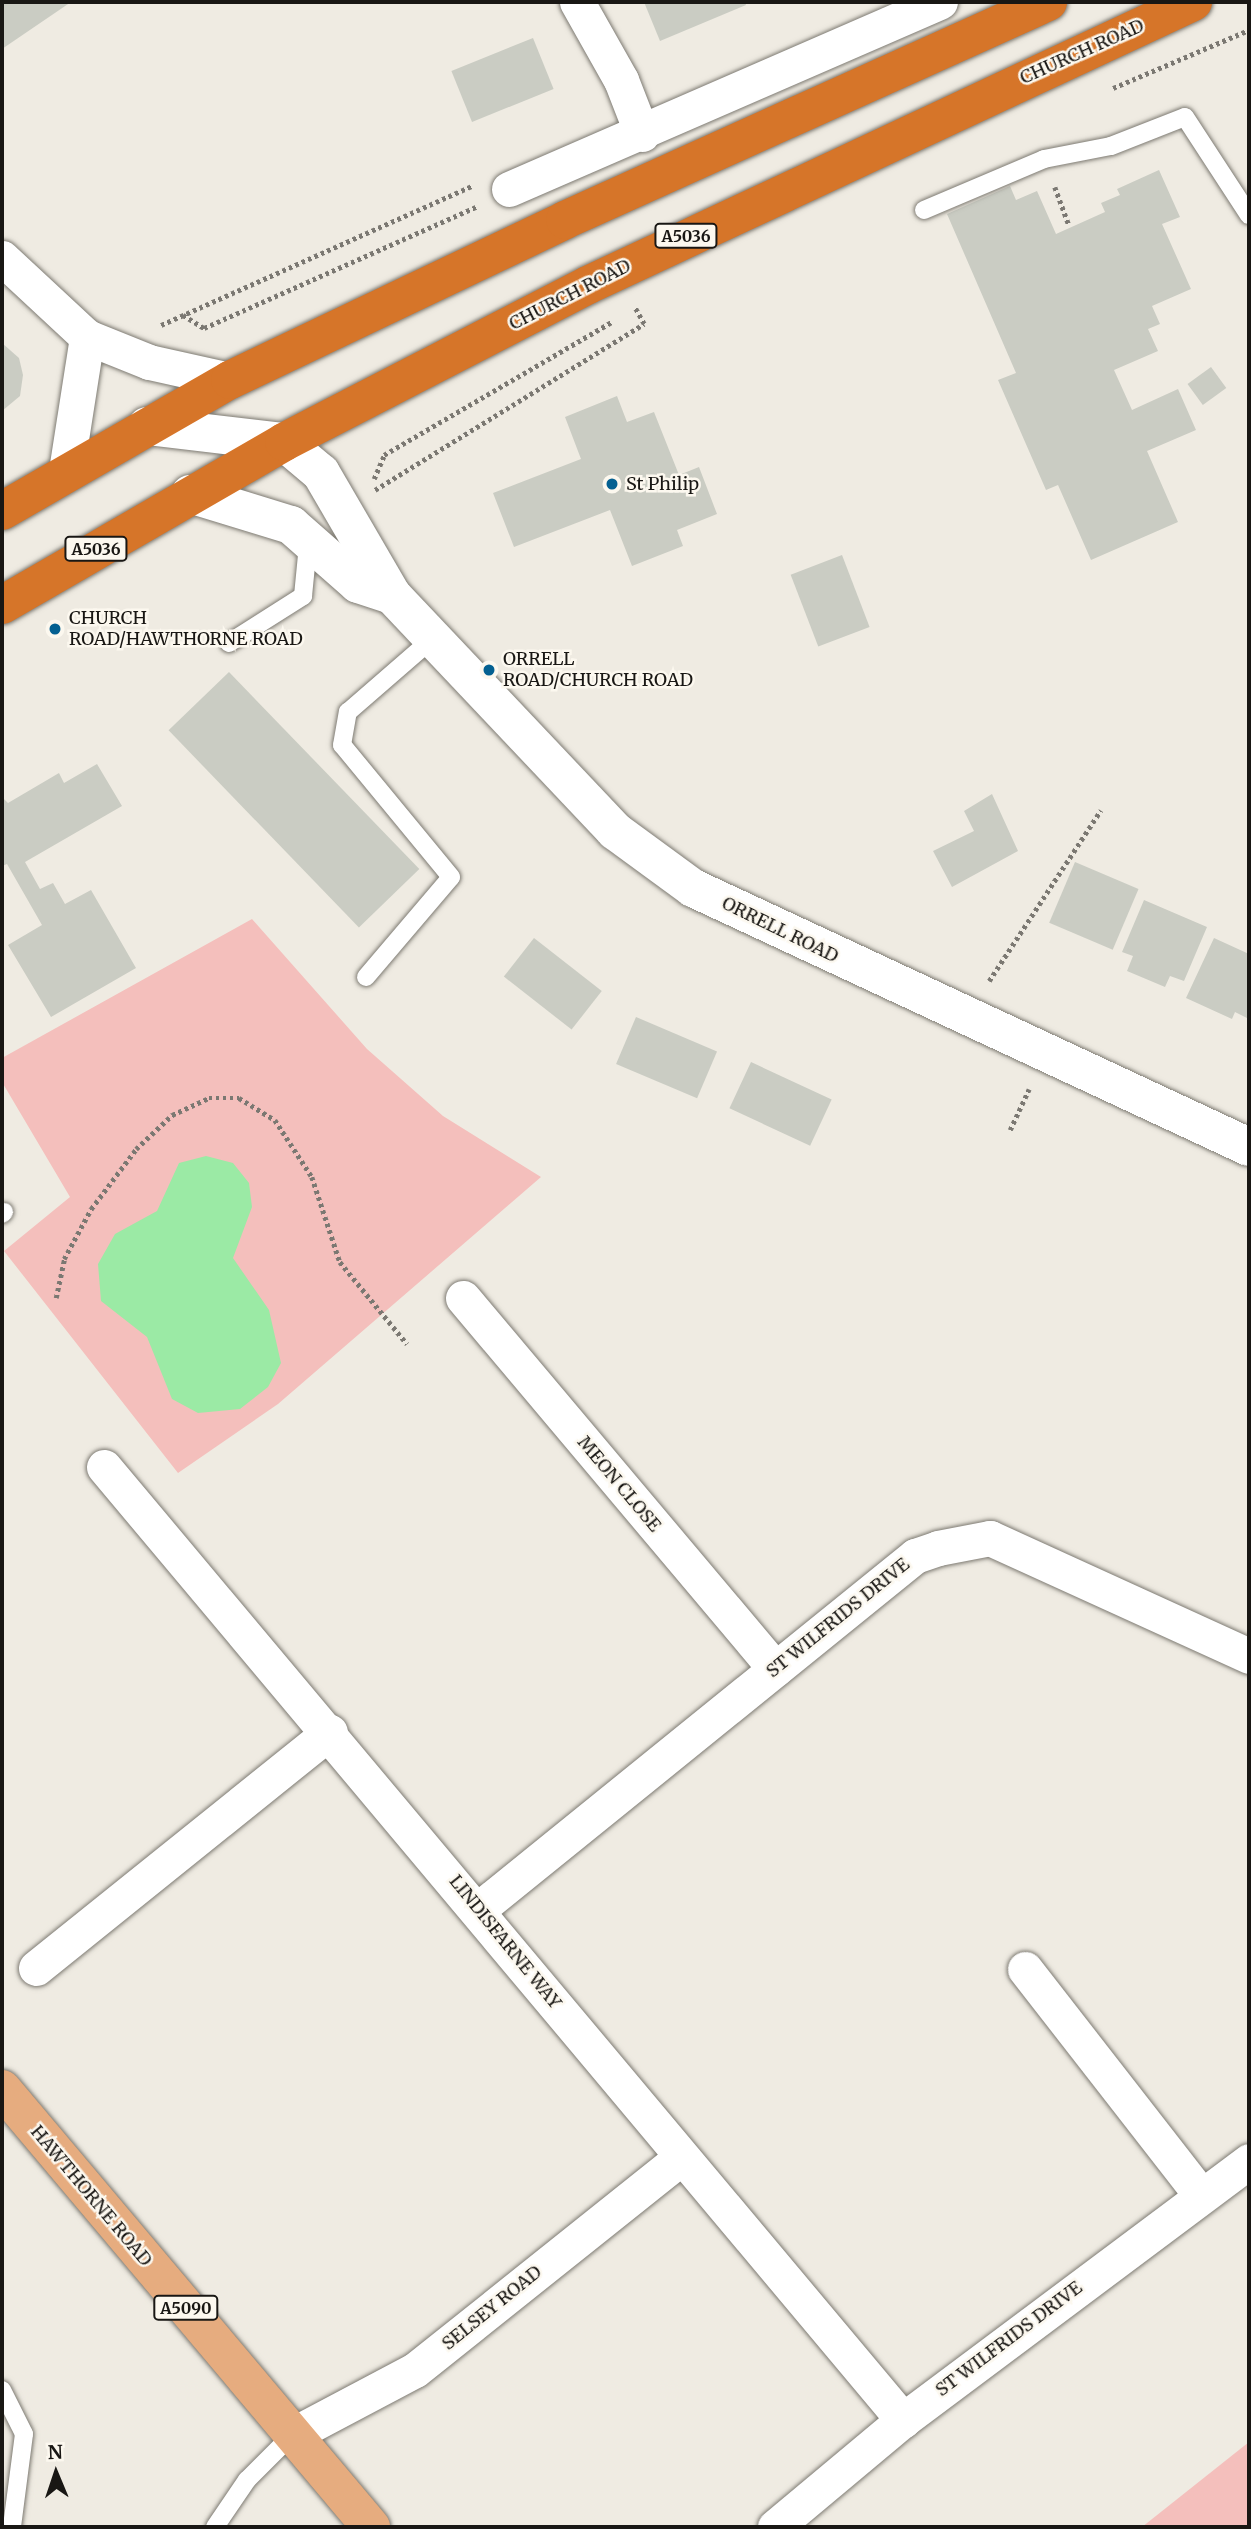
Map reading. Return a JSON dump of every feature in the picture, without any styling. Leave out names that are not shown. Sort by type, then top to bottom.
[{"type":"highway","points":[[2,511],[66,471],[230,380],[565,220],[1048,2]]},
{"type":"highway","name":"CHURCH ROAD","points":[[2,606],[190,494],[284,442],[690,234],[1193,2]]},
{"type":"main road","name":"HAWTHORNE ROAD","points":[[2,2089],[370,2527]]},
{"type":"street","points":[[577,2],[621,80],[642,134]]},
{"type":"street","points":[[493,194],[642,134],[940,2]]},
{"type":"street","points":[[2,258],[87,337],[128,353],[230,380]]},
{"type":"street","points":[[66,471],[87,337]]},
{"type":"street","points":[[147,426],[284,442]]},
{"type":"street","name":"ORRELL ROAD","points":[[284,442],[321,473],[339,510],[379,565],[392,595],[640,852],[693,888],[1249,1147]]},
{"type":"street","name":"ORRELL ROAD","points":[[190,494],[274,518],[309,539],[358,584],[392,595]]},
{"type":"street","name":"MEON CLOSE","points":[[463,1298],[775,1669]]},
{"type":"street","name":"LINDISFARNE WAY","points":[[104,1467],[480,1908],[678,2160],[902,2420]]},
{"type":"street","name":"ST WILFRIDS DRIVE","points":[[480,1908],[915,1556],[990,1538],[1249,1656]]},
{"type":"street","points":[[36,1968],[330,1732]]},
{"type":"street","points":[[1025,1969],[1200,2194]]},
{"type":"street","name":"SELSEY ROAD","points":[[292,2435],[415,2370],[678,2160]]},
{"type":"street","name":"ST WILFRIDS DRIVE","points":[[775,2527],[902,2420],[1200,2194],[1249,2161]]},
{"type":"lane","points":[[924,210],[1044,159],[1111,146],[1185,117],[1249,215]]},
{"type":"lane","points":[[229,643],[303,596],[309,539]]},
{"type":"lane","points":[[366,978],[451,877],[342,745],[348,712],[432,639]]},
{"type":"lane","points":[[2,2390],[24,2434],[12,2527]]},
{"type":"lane","points":[[215,2527],[247,2480],[292,2435]]},
{"type":"path","points":[[128,353],[141,333],[479,183],[493,194],[204,328],[183,315]]},
{"type":"path","points":[[339,510],[644,324],[636,308],[394,449],[373,471]]},
{"type":"path","points":[[972,1020],[1052,876],[1101,810]]},
{"type":"path","points":[[56,1298],[64,1259],[86,1219],[136,1149],[172,1115],[209,1098],[239,1098],[275,1120],[312,1177],[340,1262],[407,1344]]},
{"type":"shaded area","points":[[252,919],[367,1049],[443,1116],[541,1177],[278,1404],[178,1473],[4,1251],[70,1197],[2,1082],[2,1058]]},
{"type":"shaded area","points":[[206,1156],[233,1163],[249,1183],[252,1207],[233,1258],[269,1310],[281,1363],[268,1387],[240,1409],[198,1413],[172,1399],[147,1337],[101,1301],[98,1264],[115,1234],[157,1211],[179,1163]]},
{"type":"shaded area","points":[[1249,2442],[1249,2527],[1142,2527]]},
{"type":"building","points":[[2,2],[71,2],[2,49]]},
{"type":"building","points":[[644,2],[745,2],[746,5],[660,41]]},
{"type":"building","points":[[533,38],[554,89],[472,122],[451,71]]},
{"type":"building","points":[[1159,170],[1180,217],[1162,224],[1191,289],[1152,306],[1160,324],[1148,329],[1158,351],[1114,370],[1132,410],[1178,389],[1196,430],[1147,451],[1178,522],[1091,560],[1058,485],[1046,490],[998,380],[1016,373],[947,214],[1010,186],[1016,200],[1037,191],[1056,234],[1105,212],[1101,203],[1120,195],[1117,189]]},
{"type":"building","points":[[2,343],[19,358],[23,375],[20,396],[2,411]]},
{"type":"building","points":[[1211,367],[1226,388],[1203,405],[1188,384]]},
{"type":"building","name":"St Philip","points":[[617,396],[627,422],[654,412],[679,475],[699,467],[717,514],[677,530],[683,546],[632,566],[610,510],[514,547],[493,493],[581,459],[565,417]]},
{"type":"building","points":[[842,555],[870,627],[818,647],[791,575]]},
{"type":"building","points":[[229,672],[419,869],[359,927],[169,730]]},
{"type":"building","points":[[97,764],[122,806],[25,862],[40,889],[53,883],[65,904],[91,890],[136,968],[51,1017],[8,945],[42,925],[7,864],[2,866],[2,797],[8,803],[59,773],[64,783]]},
{"type":"building","points":[[992,794],[1018,851],[952,887],[933,851],[974,831],[964,811]]},
{"type":"building","points":[[1075,862],[1139,889],[1113,950],[1049,923]]},
{"type":"building","points":[[1144,900],[1207,927],[1184,981],[1170,976],[1165,987],[1127,971],[1133,956],[1122,952]]},
{"type":"building","points":[[534,938],[602,991],[572,1030],[504,977]]},
{"type":"building","points":[[1214,938],[1249,954],[1249,1019],[1235,1012],[1232,1019],[1186,998]]},
{"type":"building","points":[[636,1017],[717,1051],[697,1098],[616,1064]]},
{"type":"building","points":[[751,1062],[832,1100],[810,1146],[729,1108]]},
{"type":"place","name":"St Philip","points":[[612,484]]},
{"type":"place","name":"CHURCH ROAD/HAWTHORNE ROAD","points":[[55,629]]},
{"type":"place","name":"ORRELL ROAD/CHURCH ROAD","points":[[489,670]]}]
